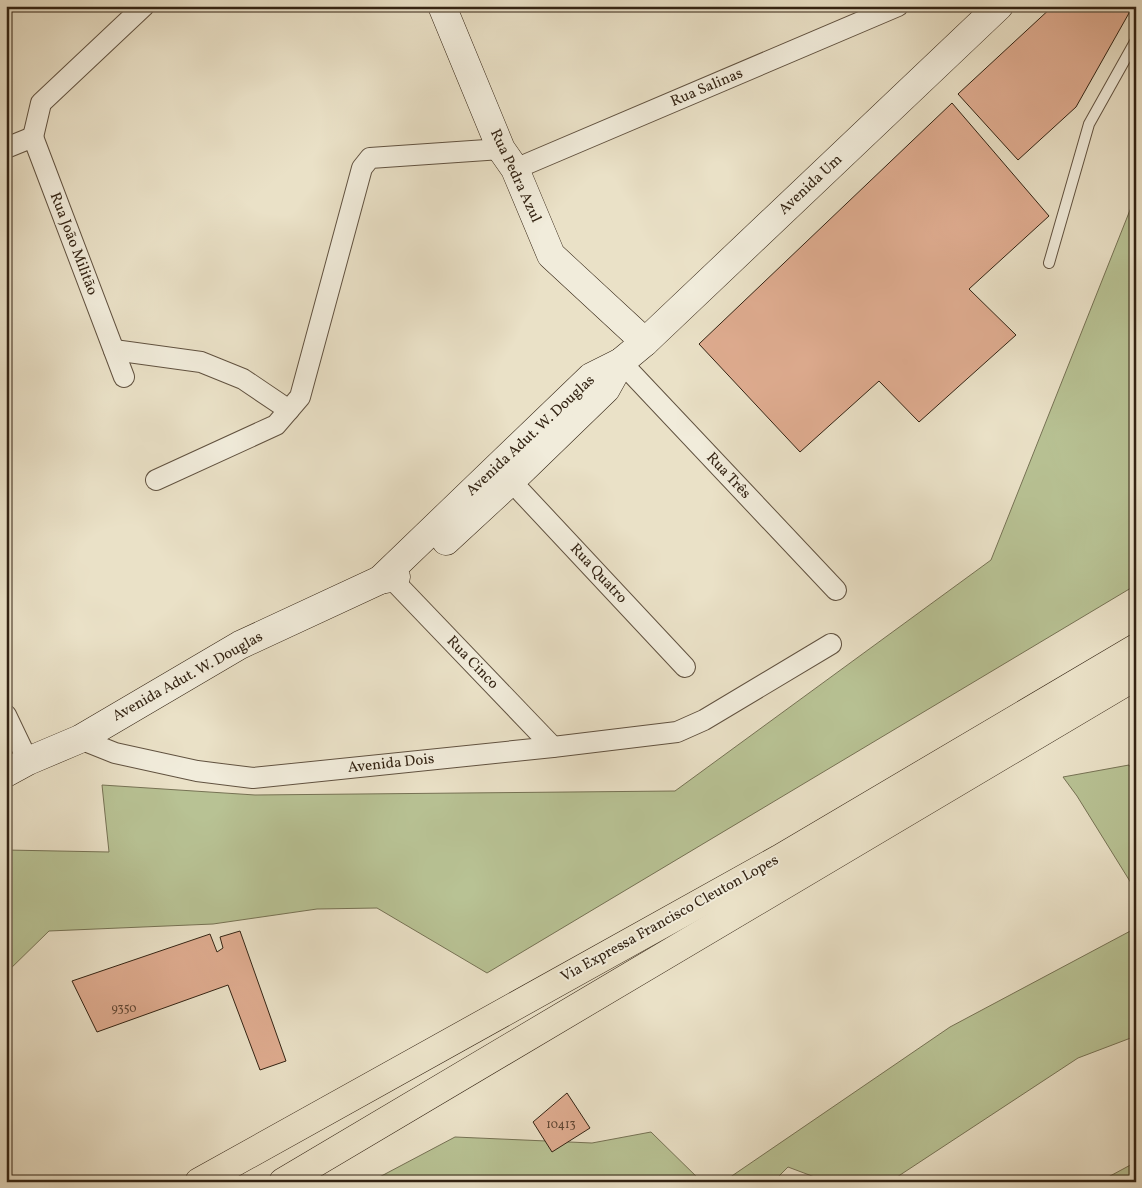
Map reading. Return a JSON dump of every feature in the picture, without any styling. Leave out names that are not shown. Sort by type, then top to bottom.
[{"type":"highway","name":"Via Expressa Francisco Cleuton Lopes","points":[[198,1182],[779,858],[1136,648]]},
{"type":"highway","name":"Via Expressa Francisco Cleuton Lopes","points":[[283,1182],[1136,676]]},
{"type":"street","points":[[6,148],[32,137],[42,104],[144,6]]},
{"type":"street","name":"Rua Pedra Azul","points":[[442,6],[551,255],[645,342]]},
{"type":"street","name":"Rua Salinas","points":[[156,480],[276,425],[300,397],[362,168],[370,158],[508,159],[898,6]]},
{"type":"street","name":"Avenida Um","points":[[621,362],[645,342],[999,6]]},
{"type":"street","name":"Rua João Militão","points":[[32,137],[124,377]]},
{"type":"street","points":[[114,350],[201,362],[243,379],[289,410]]},
{"type":"street","name":"Avenida Adut. W. Douglas","points":[[17,767],[80,738],[240,645],[385,579],[410,573],[511,481],[606,389],[621,362]]},
{"type":"street","name":"Avenida Adut. W. Douglas","points":[[385,579],[591,376],[621,362]]},
{"type":"street","name":"Rua Três","points":[[621,362],[836,590]]},
{"type":"street","name":"Rua Quatro","points":[[511,481],[684,666]]},
{"type":"street","name":"Rua Cinco","points":[[385,579],[553,747]]},
{"type":"street","name":"Avenida Dois","points":[[80,738],[115,753],[197,771],[253,778],[553,747],[677,732],[704,720],[831,644]]},
{"type":"street","points":[[6,715],[17,767]]},
{"type":"lane","points":[[1049,263],[1089,124],[1136,40]]},
{"type":"green space","points":[[1136,195],[1136,585],[487,973],[377,908],[317,909],[213,924],[49,931],[6,973],[6,850],[109,852],[102,785],[255,795],[675,791],[991,560]]},
{"type":"green space","points":[[1129,765],[1136,777],[1136,891],[1077,796],[1063,777]]},
{"type":"green space","points":[[1136,928],[1136,1036],[1078,1058],[897,1177],[899,1182],[828,1182],[788,1167],[773,1182],[723,1182],[950,1027]]},
{"type":"green space","points":[[651,1132],[702,1182],[370,1182],[455,1137],[592,1143]]},
{"type":"green space","points":[[1136,1162],[1136,1182],[1099,1182]]},
{"type":"building","points":[[1053,6],[1133,6],[1076,107],[1018,160],[958,94]]},
{"type":"building","points":[[952,103],[1049,216],[969,289],[1016,335],[919,422],[879,381],[800,452],[699,344]]},
{"type":"building","points":[[240,931],[286,1061],[260,1070],[228,985],[97,1032],[72,981],[210,934],[217,952],[223,948],[220,937]]},
{"type":"building","points":[[567,1093],[590,1128],[552,1152],[533,1122]]}]
